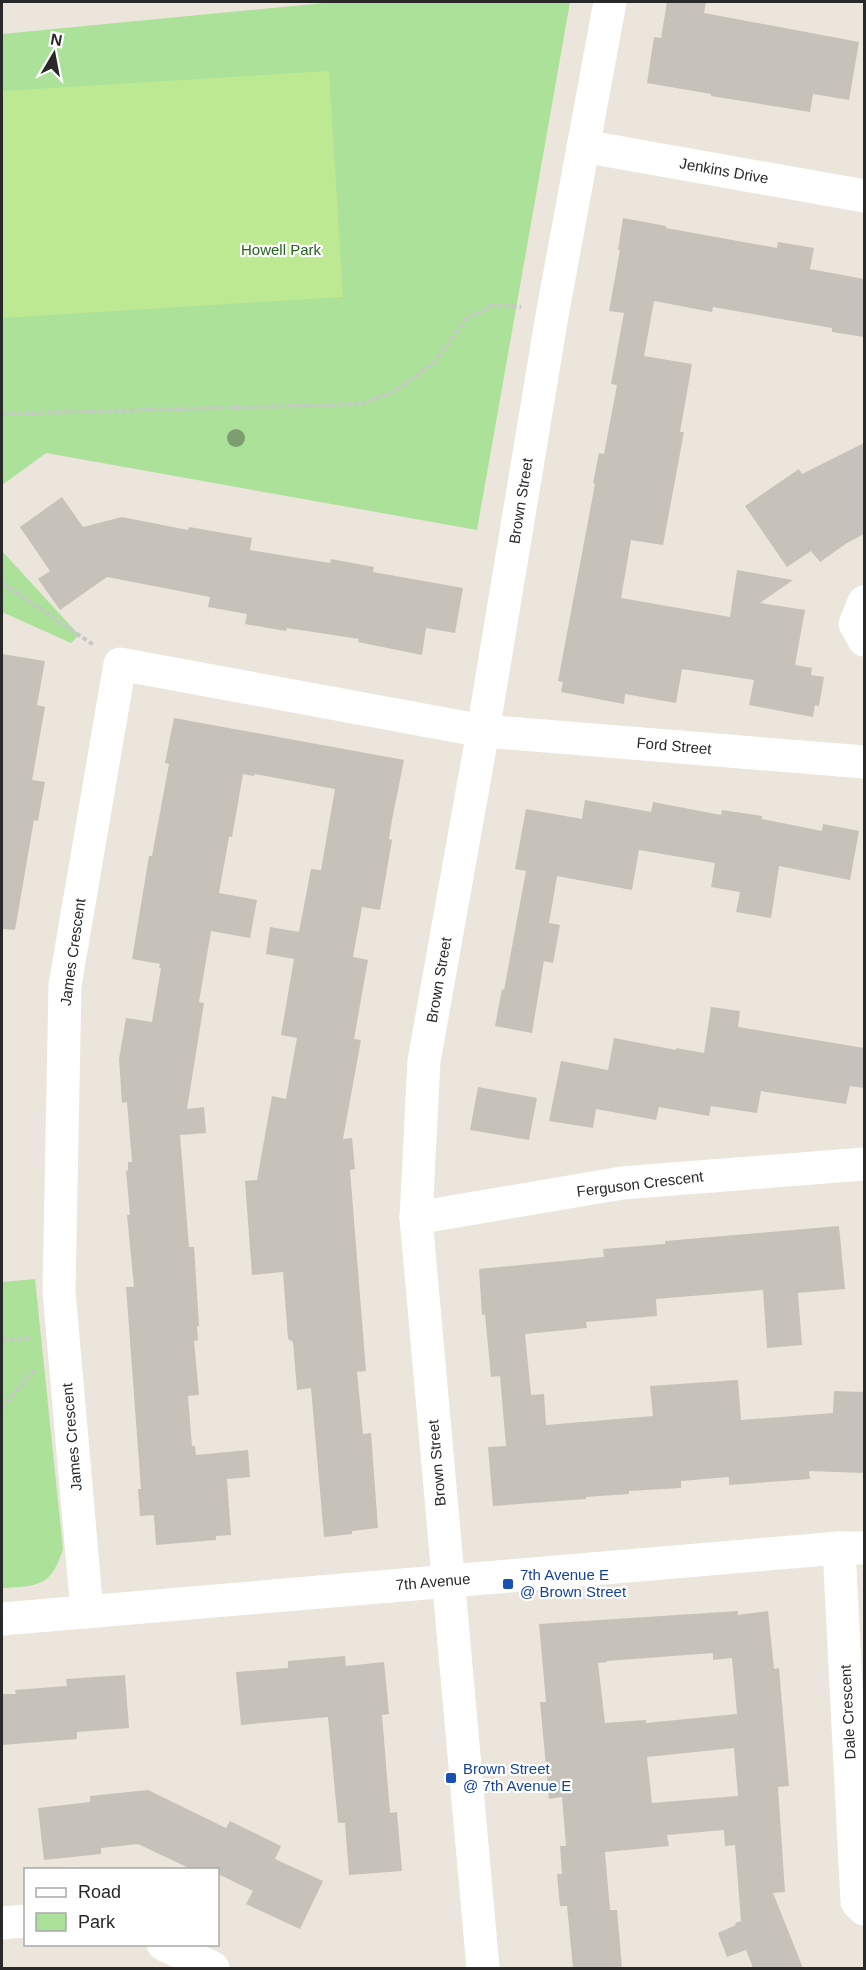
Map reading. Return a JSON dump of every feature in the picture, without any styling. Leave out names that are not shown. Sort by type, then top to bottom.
[{"type":"street","name":"Brown Street","points":[[483,1968],[416,1218],[424,1061],[483,731],[553,310],[610,2]]},
{"type":"street","name":"Jenkins Drive","points":[[583,146],[864,196]]},
{"type":"street","points":[[864,602],[855,624],[864,640]]},
{"type":"street","points":[[120,664],[483,731]]},
{"type":"street","name":"James Crescent","points":[[87,1612],[59,1292],[65,985],[120,664]]},
{"type":"street","name":"Ford Street","points":[[483,731],[864,762]]},
{"type":"street","name":"Ferguson Crescent","points":[[416,1218],[622,1183],[864,1164]]},
{"type":"street","name":"7th Avenue","points":[[2,1619],[447,1580],[852,1548]]},
{"type":"street","name":"Dale Crescent","points":[[852,1548],[857,1902],[864,1909]]},
{"type":"street","points":[[2,1923],[24,1921]]},
{"type":"street","points":[[167,1946],[213,1968]]},
{"type":"path","points":[[2,414],[361,404],[393,392],[434,363],[466,320],[493,304],[553,310]]},
{"type":"path","points":[[2,583],[120,664]]},
{"type":"green space","name":"Howell Park","points":[[334,2],[570,2],[477,530],[46,453],[2,485],[2,34]]},
{"type":"green space","points":[[329,71],[343,297],[2,318],[2,91]]},
{"type":"green space","points":[[2,551],[79,635],[71,643],[2,612]]},
{"type":"green space","points":[[35,1279],[63,1549],[53,1571],[42,1582],[2,1588],[2,1282]]},
{"type":"building","points":[[667,2],[706,2],[704,13],[859,42],[849,100],[813,94],[810,112],[647,83],[654,37],[661,38]]},
{"type":"building","points":[[623,218],[777,248],[778,242],[814,248],[810,269],[864,279],[864,337],[832,332],[832,328],[713,307],[712,312],[654,301],[644,356],[692,364],[680,432],[684,432],[663,545],[631,540],[621,598],[730,617],[737,570],[793,580],[760,603],[805,610],[795,665],[812,668],[811,675],[824,677],[819,706],[815,705],[813,717],[749,705],[754,680],[682,669],[676,703],[625,694],[624,704],[561,692],[563,682],[558,681],[595,484],[593,483],[599,453],[604,454],[617,385],[611,384],[624,313],[609,311]]},
{"type":"building","points":[[864,443],[864,534],[820,562],[811,551],[787,567],[745,506],[799,469],[802,474]]},
{"type":"building","points":[[62,497],[83,527],[122,517],[188,530],[189,527],[252,538],[250,550],[330,563],[331,559],[374,567],[373,572],[463,588],[455,633],[426,628],[422,655],[358,642],[359,639],[245,624],[247,614],[208,607],[210,597],[107,577],[60,610],[38,579],[50,571],[20,527]]},
{"type":"building","points":[[2,654],[45,661],[37,705],[45,707],[32,780],[45,782],[38,821],[34,820],[15,930],[2,929]]},
{"type":"building","points":[[174,718],[404,760],[392,820],[389,839],[392,840],[380,910],[362,907],[353,957],[368,960],[354,1039],[361,1040],[343,1139],[352,1138],[355,1169],[350,1170],[366,1371],[357,1372],[363,1434],[371,1433],[378,1528],[324,1537],[311,1388],[297,1390],[293,1342],[288,1339],[283,1272],[252,1275],[245,1181],[257,1180],[272,1096],[286,1099],[297,1038],[281,1035],[294,959],[266,954],[270,927],[299,932],[311,869],[321,870],[335,789],[255,774],[254,776],[243,774],[219,893],[257,900],[250,938],[211,931],[199,1002],[204,1003],[187,1109],[204,1107],[206,1133],[180,1135],[189,1247],[194,1247],[199,1326],[197,1326],[198,1340],[194,1341],[199,1395],[188,1396],[192,1446],[195,1446],[196,1455],[248,1450],[250,1477],[227,1479],[231,1535],[216,1536],[216,1540],[156,1545],[154,1515],[140,1516],[138,1489],[141,1489],[126,1287],[134,1287],[127,1215],[130,1215],[126,1171],[128,1162],[132,1162],[127,1102],[122,1103],[119,1059],[126,1018],[152,1022],[161,968],[159,968],[160,964],[132,959],[149,856],[152,856],[169,764],[165,763]]},
{"type":"building","points":[[585,800],[651,812],[653,802],[721,815],[722,810],[762,816],[762,819],[822,831],[823,824],[859,831],[850,880],[779,866],[771,918],[736,912],[740,892],[711,887],[715,863],[639,850],[632,890],[557,876],[549,923],[560,925],[553,963],[544,961],[532,1033],[495,1026],[526,871],[515,869],[526,809],[582,819]]},
{"type":"building","points":[[711,1007],[740,1011],[738,1027],[864,1048],[864,1088],[850,1086],[846,1104],[761,1091],[757,1113],[711,1106],[709,1116],[659,1107],[656,1120],[596,1109],[593,1128],[549,1121],[561,1061],[608,1070],[614,1038],[704,1053]]},
{"type":"building","points":[[478,1087],[537,1098],[529,1140],[470,1130]]},
{"type":"building","points":[[839,1226],[845,1289],[798,1293],[802,1345],[767,1348],[763,1290],[656,1299],[657,1316],[586,1322],[587,1328],[525,1334],[531,1395],[544,1394],[546,1425],[653,1416],[650,1386],[738,1380],[741,1420],[833,1413],[834,1391],[864,1392],[864,1473],[809,1471],[810,1479],[729,1485],[729,1477],[681,1481],[681,1488],[629,1491],[629,1494],[586,1497],[586,1499],[493,1506],[488,1447],[506,1446],[500,1376],[491,1377],[485,1314],[482,1315],[479,1269],[604,1257],[603,1249],[665,1244],[665,1241]]},
{"type":"building","points":[[738,1611],[738,1615],[768,1611],[774,1669],[779,1668],[789,1786],[778,1787],[785,1892],[773,1893],[803,1968],[753,1968],[746,1950],[727,1957],[718,1933],[741,1921],[735,1845],[725,1846],[724,1830],[667,1835],[669,1846],[605,1852],[610,1910],[617,1910],[622,1968],[573,1968],[567,1906],[560,1906],[557,1874],[562,1874],[560,1846],[566,1846],[562,1797],[549,1799],[540,1702],[546,1702],[539,1624]],"holes":[[[713,1653],[713,1660],[732,1658],[737,1714],[646,1723],[646,1720],[605,1723],[598,1663]],[[734,1748],[738,1796],[652,1803],[647,1757]]]},
{"type":"building","points":[[345,1656],[346,1666],[384,1662],[389,1714],[382,1715],[390,1813],[397,1812],[402,1871],[349,1875],[345,1823],[338,1823],[328,1717],[241,1725],[236,1672],[288,1668],[288,1661]]},
{"type":"building","points":[[125,1675],[129,1728],[77,1732],[77,1739],[2,1745],[2,1694],[16,1694],[15,1690],[67,1686],[66,1679]]},
{"type":"building","points":[[148,1790],[226,1828],[230,1821],[281,1846],[275,1859],[323,1881],[300,1929],[246,1904],[253,1891],[219,1874],[219,1868],[189,1868],[138,1844],[101,1848],[101,1854],[44,1860],[38,1808],[90,1802],[90,1796]]},
{"type":"place","name":"7th Avenue E @ Brown Street","points":[[508,1584]]},
{"type":"place","name":"Brown Street @ 7th Avenue E","points":[[451,1778]]}]
